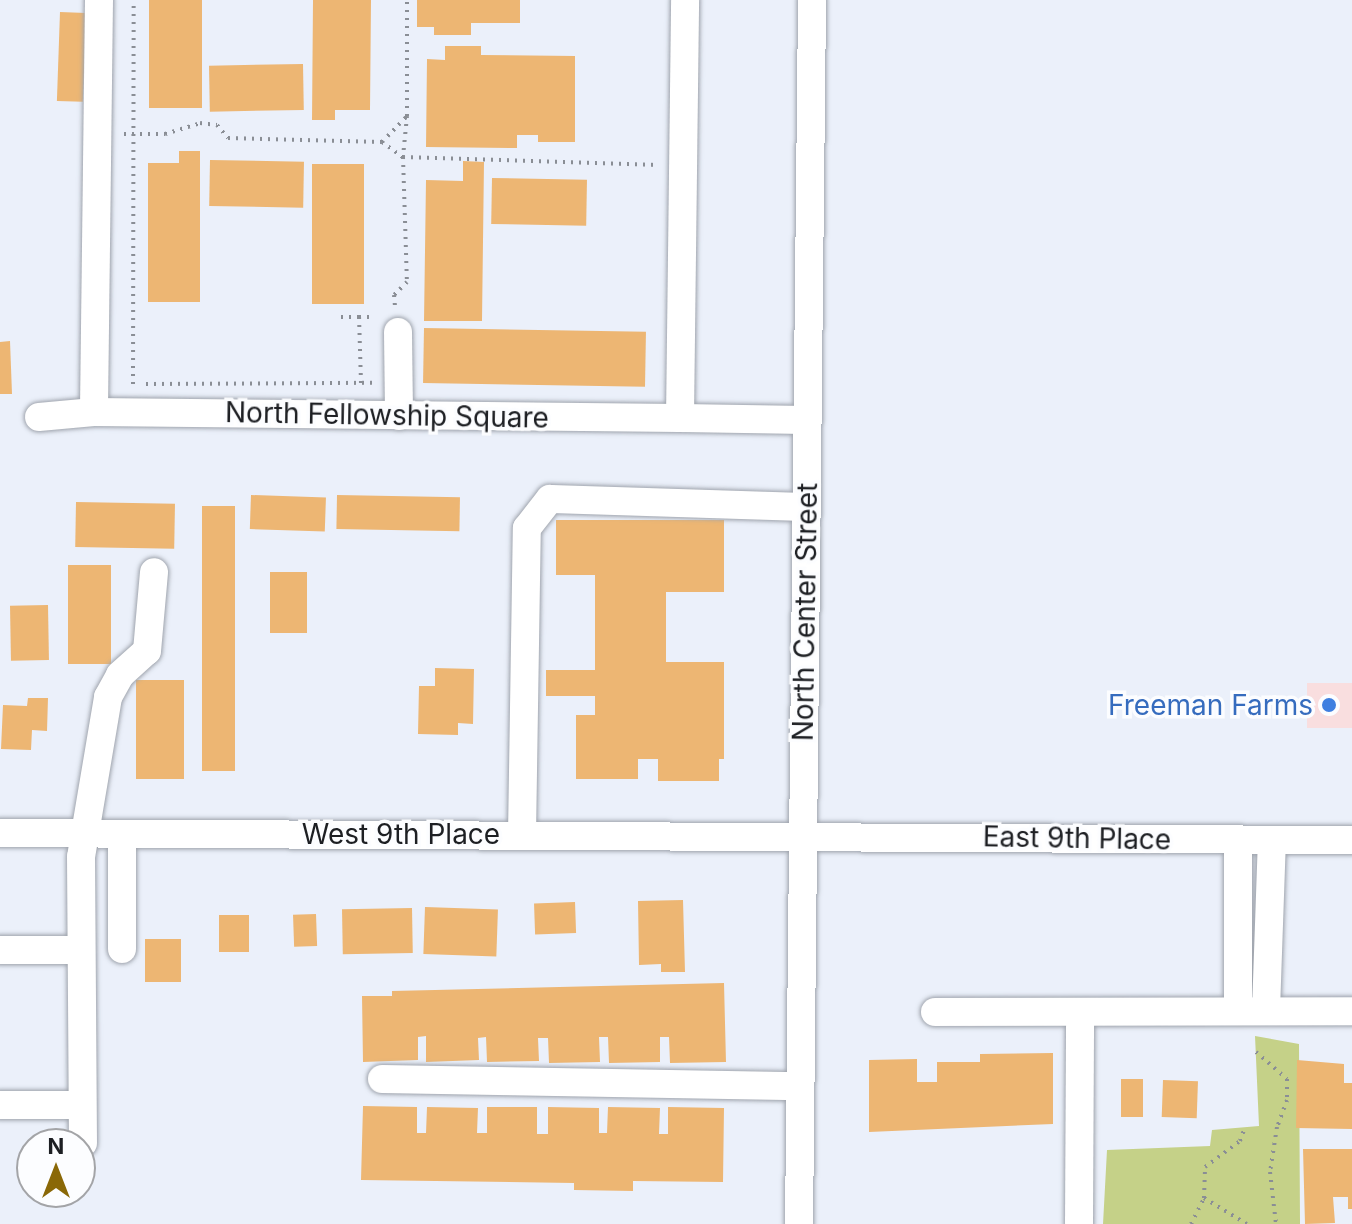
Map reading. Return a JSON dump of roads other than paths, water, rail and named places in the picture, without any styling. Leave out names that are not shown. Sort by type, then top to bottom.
[{"type":"street","points":[[94,412],[99,0]]},
{"type":"street","points":[[680,418],[685,0]]},
{"type":"street","name":"North Center Street","points":[[799,1224],[812,0]]},
{"type":"street","points":[[392,323],[399,383],[399,416]]},
{"type":"street","name":"North Fellowship Square","points":[[39,417],[94,412],[807,420]]},
{"type":"street","points":[[522,835],[527,528],[550,499],[806,507]]},
{"type":"street","points":[[83,1128],[81,857],[108,697],[120,675],[147,651],[154,572]]},
{"type":"street","name":"West 9th Place","points":[[0,833],[803,835]]},
{"type":"street","points":[[122,834],[122,949]]},
{"type":"street","name":"East 9th Place","points":[[803,835],[1352,840]]},
{"type":"street","points":[[1238,839],[1238,1010]]},
{"type":"street","points":[[1266,1010],[1272,840]]},
{"type":"street","points":[[0,950],[81,950]]},
{"type":"street","points":[[935,1012],[1352,1011]]},
{"type":"street","points":[[1079,1224],[1080,1012]]},
{"type":"street","points":[[382,1079],[800,1086]]},
{"type":"street","points":[[0,1105],[82,1105]]},
{"type":"place","name":"Freeman Farms","points":[[1329,705]]}]
